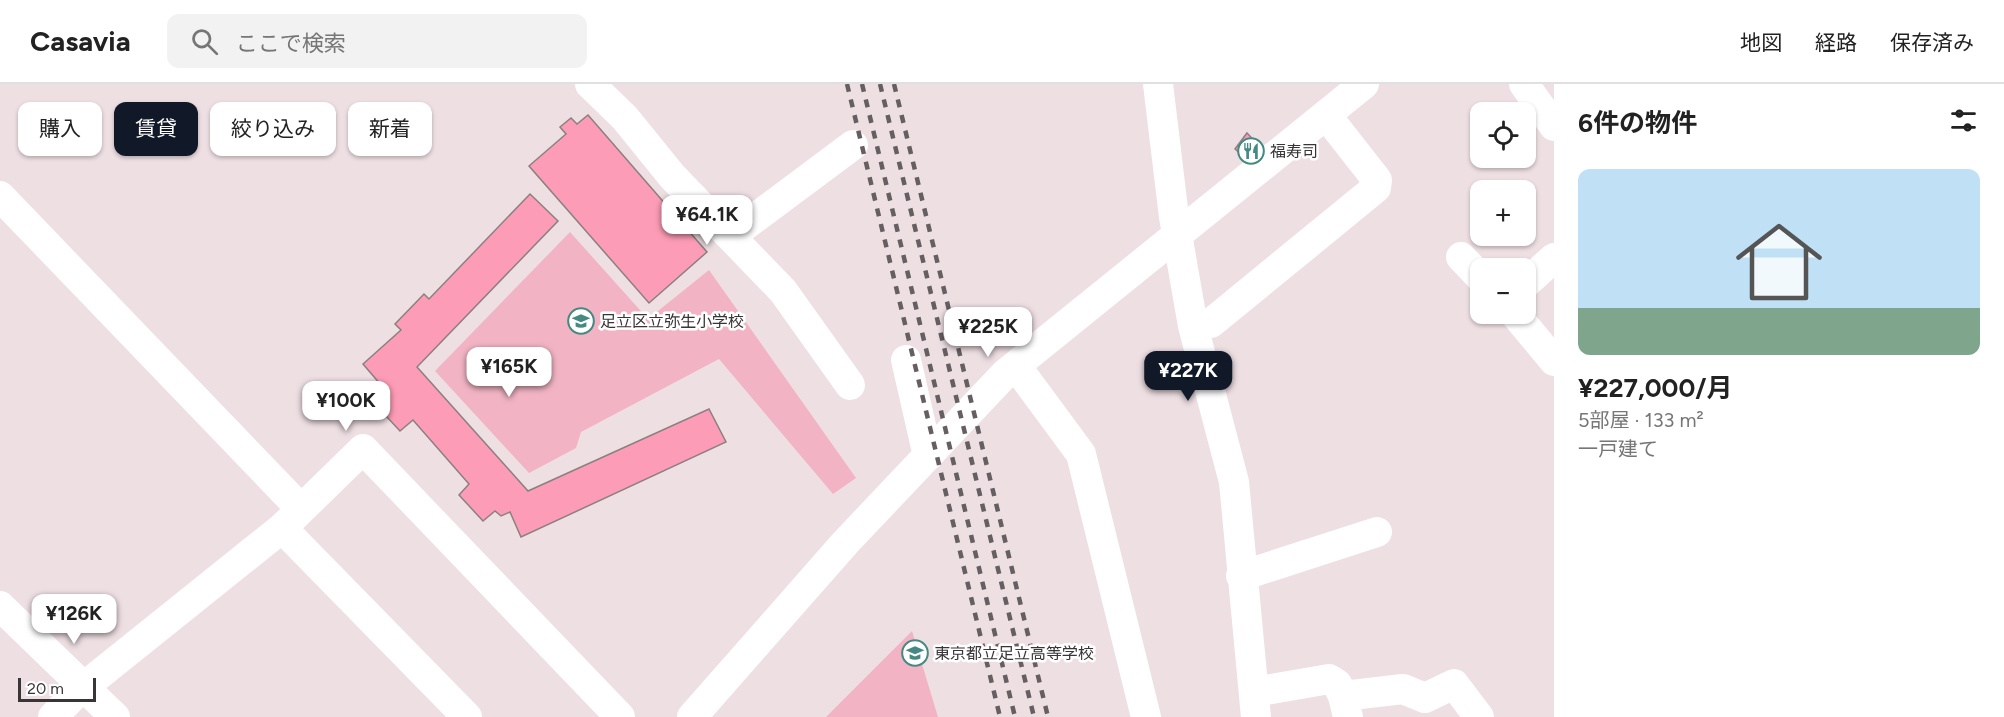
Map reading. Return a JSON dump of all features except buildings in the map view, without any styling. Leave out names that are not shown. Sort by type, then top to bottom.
[{"type":"street","points":[[590,84],[625,118],[672,176],[783,291],[850,385]]},
{"type":"street","points":[[1158,84],[1177,238],[1193,326],[1234,482],[1241,576],[1255,704],[1329,679],[1337,684],[1346,707],[1403,689],[1425,698],[1454,684],[1479,717]]},
{"type":"street","points":[[692,717],[845,543],[1016,366],[1177,238],[1364,84]]},
{"type":"street","points":[[1524,84],[1554,126]]},
{"type":"street","points":[[1193,326],[1211,323],[1376,188],[1377,180],[1326,115]]},
{"type":"street","points":[[731,236],[853,145]]},
{"type":"street","points":[[0,196],[467,717]]},
{"type":"street","points":[[1536,274],[1554,258]]},
{"type":"street","points":[[1523,324],[1554,361]]},
{"type":"street","points":[[906,360],[928,456]]},
{"type":"street","points":[[1016,366],[1081,454],[1146,717]]},
{"type":"street","points":[[53,717],[83,688],[291,518],[363,449],[620,717]]},
{"type":"street","points":[[1241,576],[1377,532]]},
{"type":"street","points":[[0,606],[115,717]]},
{"type":"shaded area","points":[[570,232],[648,319],[709,270],[856,478],[833,494],[719,359],[581,432],[576,448],[529,473],[435,371]]},
{"type":"shaded area","points":[[912,631],[938,717],[826,717]]},
{"type":"railway","points":[[847,84],[1000,717]]},
{"type":"railway","points":[[862,84],[1015,717]]},
{"type":"railway","points":[[880,84],[1034,717]]},
{"type":"railway","points":[[894,84],[1048,717]]},
{"type":"place","name":"福寿司","points":[[1251,151]]},
{"type":"place","name":"足立区立弥生小学校","points":[[581,321]]},
{"type":"place","name":"東京都立足立高等学校","points":[[915,653]]}]
